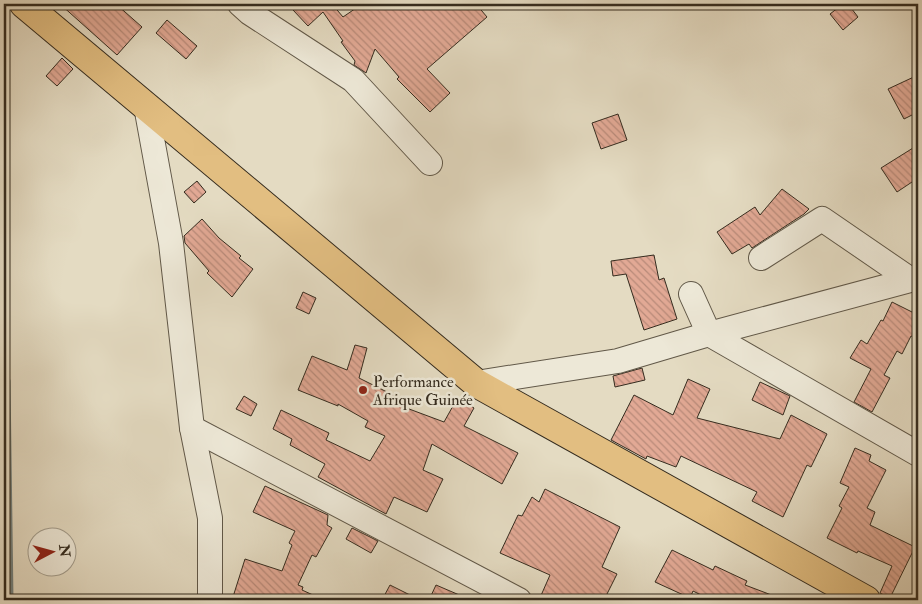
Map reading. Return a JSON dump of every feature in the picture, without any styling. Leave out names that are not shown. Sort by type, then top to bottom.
[{"type":"main road","points":[[24,4],[476,383],[866,600]]},
{"type":"street","points":[[240,4],[250,13],[353,80],[430,163]]},
{"type":"street","points":[[146,106],[171,243],[192,428],[210,518],[210,600]]},
{"type":"street","points":[[761,258],[822,219],[915,279]]},
{"type":"street","points":[[476,383],[618,361],[709,334],[915,279]]},
{"type":"street","points":[[691,294],[709,334],[918,454]]},
{"type":"street","points":[[192,428],[519,600]]},
{"type":"building","points":[[60,4],[116,4],[142,27],[117,55]]},
{"type":"building","points":[[301,4],[332,4],[343,17],[362,4],[476,4],[487,17],[427,69],[450,93],[430,112],[397,79],[399,77],[375,49],[366,73],[354,65],[355,61],[323,12],[308,26],[293,10]]},
{"type":"building","points":[[843,4],[848,4],[858,17],[843,30],[830,14]]},
{"type":"building","points":[[167,20],[197,46],[186,59],[156,33]]},
{"type":"building","points":[[62,58],[73,69],[57,86],[46,76]]},
{"type":"building","points":[[918,75],[918,112],[904,119],[888,89]]},
{"type":"building","points":[[618,114],[627,140],[601,149],[592,123]]},
{"type":"building","points":[[913,148],[918,156],[918,178],[897,192],[881,168]]},
{"type":"building","points":[[197,181],[206,192],[194,203],[184,192]]},
{"type":"building","points":[[782,189],[809,209],[752,248],[749,244],[732,254],[717,232],[755,207],[760,215]]},
{"type":"building","points":[[202,219],[219,238],[241,256],[239,258],[253,269],[232,297],[207,273],[209,271],[185,243],[184,236]]},
{"type":"building","points":[[654,255],[659,280],[664,278],[677,319],[644,330],[626,274],[613,276],[611,261]]},
{"type":"building","points":[[303,292],[316,298],[309,314],[296,308]]},
{"type":"building","points":[[892,302],[918,315],[918,329],[914,337],[911,336],[902,354],[897,351],[884,375],[890,378],[872,412],[854,402],[871,369],[850,358],[861,340],[867,344],[881,320],[883,321]]},
{"type":"building","points":[[355,345],[367,348],[359,378],[397,397],[393,403],[444,422],[458,397],[474,408],[464,426],[518,453],[502,484],[432,444],[423,470],[443,479],[427,512],[394,497],[386,514],[318,477],[325,464],[290,445],[292,439],[273,429],[281,410],[329,433],[326,440],[370,461],[385,436],[365,427],[368,421],[338,404],[338,406],[298,390],[312,356],[347,370]]},
{"type":"building","points":[[642,368],[645,380],[615,387],[613,376]]},
{"type":"building","points":[[688,379],[710,389],[697,418],[780,439],[791,415],[827,434],[811,467],[807,465],[783,517],[752,501],[757,492],[681,456],[676,467],[647,456],[646,459],[611,440],[634,395],[673,415]]},
{"type":"building","points":[[760,382],[790,396],[783,415],[752,400]]},
{"type":"building","points":[[244,396],[257,404],[251,416],[236,409]]},
{"type":"building","points":[[855,448],[871,455],[869,461],[886,470],[867,508],[875,512],[870,525],[915,547],[890,598],[880,593],[892,566],[858,551],[857,553],[827,538],[842,508],[839,506],[849,487],[840,483]]},
{"type":"building","points":[[265,486],[328,515],[327,525],[332,528],[316,557],[312,555],[298,585],[303,587],[302,590],[324,600],[232,600],[245,559],[282,571],[292,545],[289,543],[295,531],[253,512]]},
{"type":"building","points":[[545,489],[620,527],[602,567],[617,574],[604,600],[539,600],[550,575],[500,553],[518,515],[522,516],[532,497],[539,502]]},
{"type":"building","points":[[352,528],[378,541],[371,553],[346,539]]},
{"type":"building","points":[[672,550],[713,570],[715,566],[747,581],[745,585],[782,600],[711,600],[693,591],[690,598],[655,582]]},
{"type":"building","points":[[390,585],[420,600],[382,600]]},
{"type":"building","points":[[436,585],[471,600],[429,600]]},
{"type":"waterway","points":[[4,365],[8,381],[11,600]]},
{"type":"place","name":"Performance Afrique Guinée","points":[[363,390]]}]
